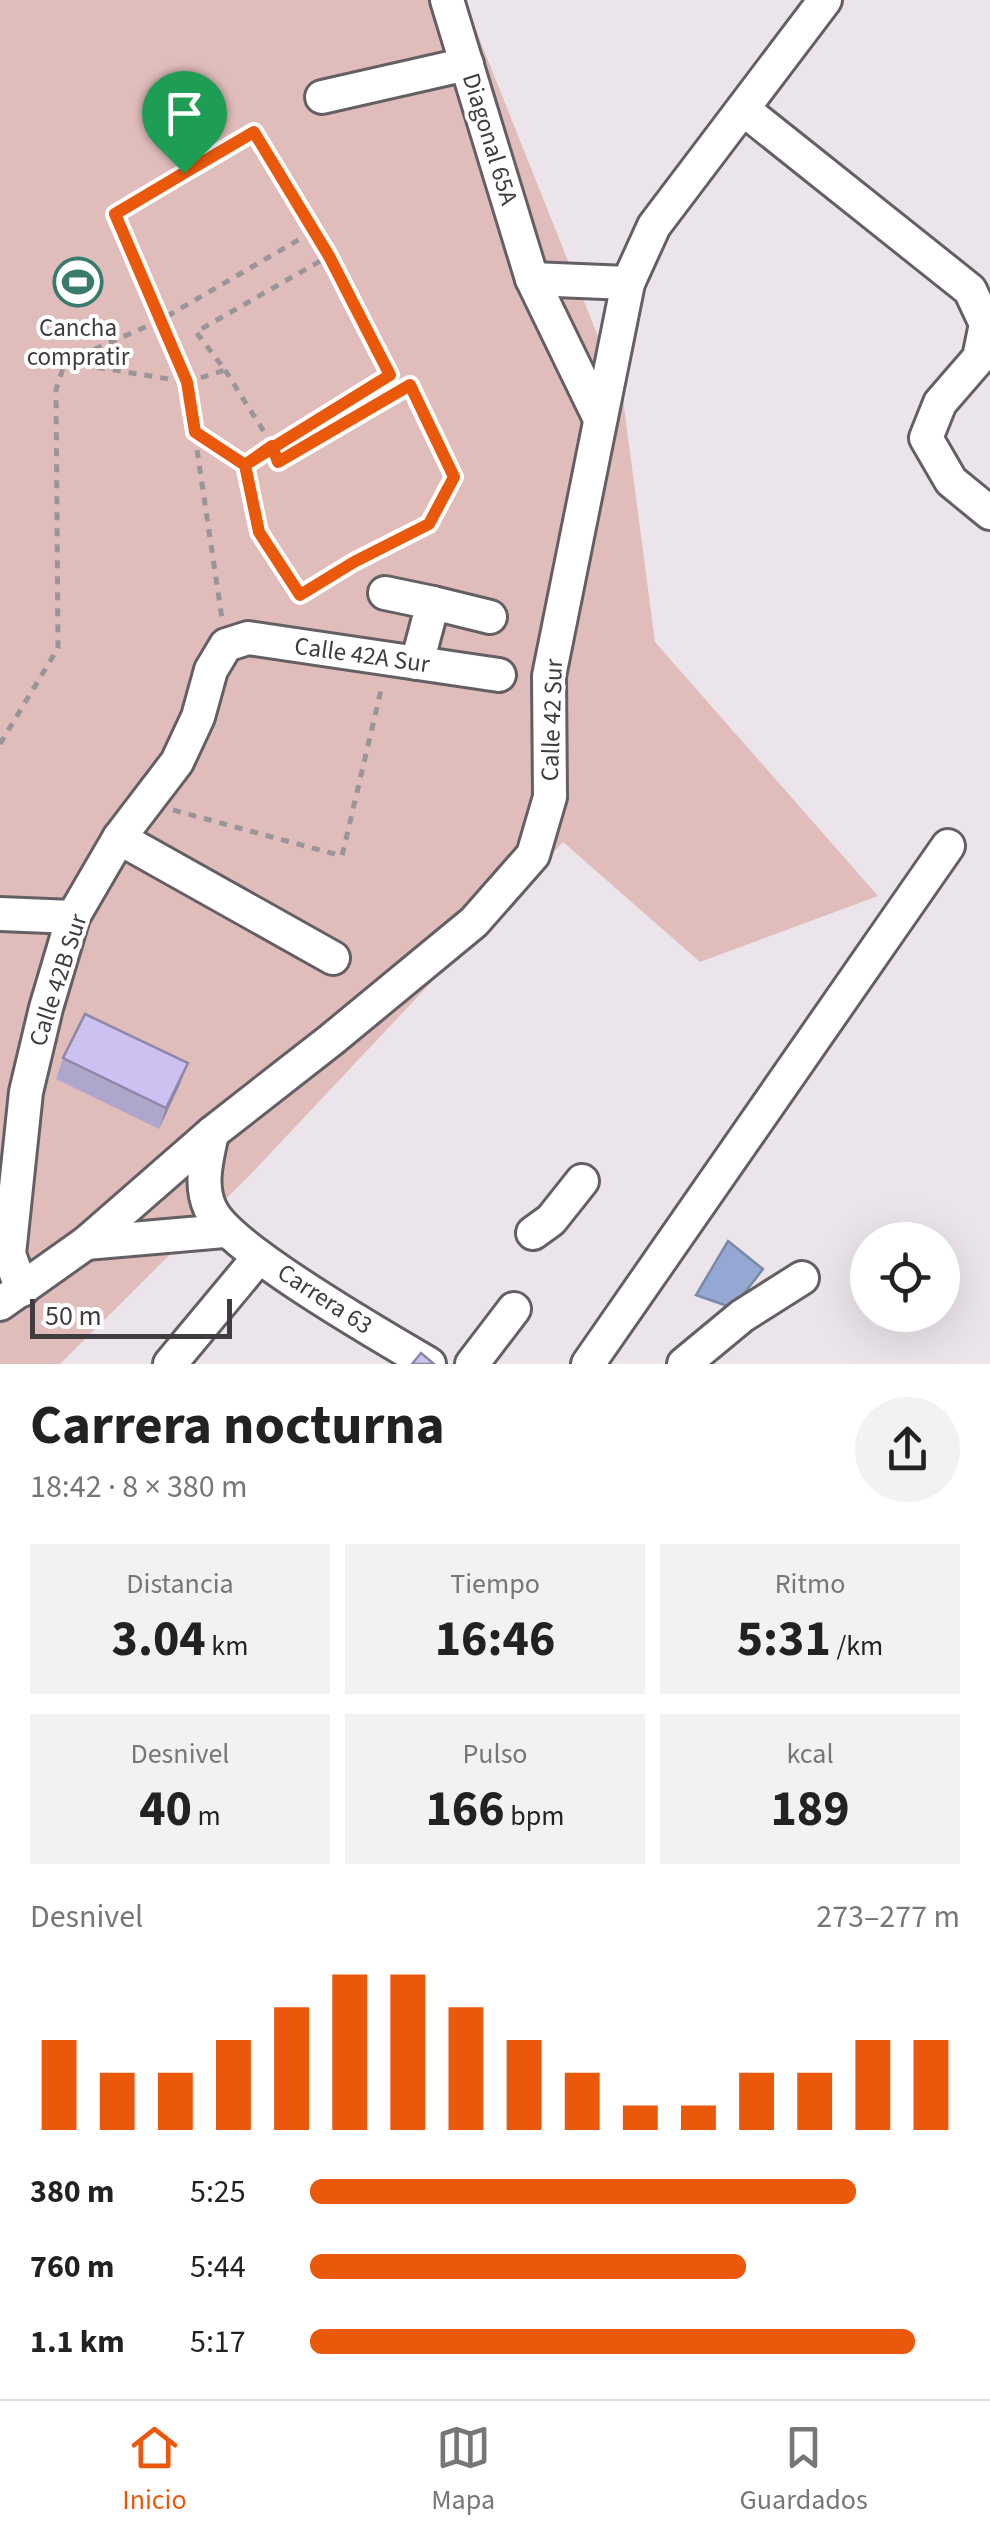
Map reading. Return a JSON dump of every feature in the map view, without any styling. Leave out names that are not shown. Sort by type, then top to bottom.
[{"type":"street","name":"Diagonal 65A","points":[[447,0],[532,279],[598,417]]},
{"type":"street","name":"Calle 42 Sur","points":[[86,1243],[212,1132],[474,922],[533,855],[550,796],[549,676],[598,417],[628,283],[654,226],[825,0]]},
{"type":"street","points":[[322,97],[467,64]]},
{"type":"street","points":[[743,108],[970,290],[986,324],[979,358],[940,403],[926,438],[951,480],[990,512]]},
{"type":"street","points":[[532,279],[628,283]]},
{"type":"street","points":[[385,594],[490,617]]},
{"type":"street","points":[[403,661],[434,603]]},
{"type":"street","name":"Calle 42A Sur","points":[[226,644],[248,638],[499,675]]},
{"type":"street","name":"Calle 42B Sur","points":[[11,1297],[4,1254],[6,1193],[46,1008],[74,917],[119,838],[177,762],[226,644]]},
{"type":"street","points":[[119,838],[334,958]]},
{"type":"street","points":[[588,1364],[948,846]]},
{"type":"street","points":[[0,914],[74,917]]},
{"type":"street","name":"Carrera 63","points":[[212,1132],[204,1190],[211,1212],[224,1230],[389,1354],[429,1364]]},
{"type":"street","points":[[532,1233],[551,1220],[582,1181]]},
{"type":"street","points":[[11,1297],[86,1243],[224,1230]]},
{"type":"street","points":[[170,1364],[259,1257]]},
{"type":"street","points":[[684,1364],[742,1316],[802,1278]]},
{"type":"street","points":[[472,1364],[514,1309]]},
{"type":"path","points":[[226,644],[187,382],[115,214],[254,132],[329,256],[390,375],[245,465]]},
{"type":"path","points":[[0,744],[58,648],[56,390],[66,362],[159,321],[312,232]]},
{"type":"path","points":[[195,432],[245,465],[259,532],[300,595],[429,524],[454,477],[410,385],[278,462],[225,370],[196,332],[329,256]]},
{"type":"path","points":[[66,362],[187,382],[225,370]]},
{"type":"path","points":[[144,802],[342,856],[403,661]]},
{"type":"shaded area","points":[[0,0],[464,0],[623,399],[655,642],[878,896],[700,962],[563,842],[252,1173],[60,1364],[0,1364]]},
{"type":"water","points":[[728,1241],[763,1269],[733,1308],[696,1295]]},
{"type":"building","points":[[85,1014],[188,1063],[166,1108],[63,1058]]},
{"type":"building","points":[[421,1353],[434,1364],[412,1364]]},
{"type":"place","name":"Cancha compratir","points":[[78,282]]},
{"type":"route","points":[[184,173],[115,214],[187,382],[195,432],[245,465],[272,446],[278,462],[410,385],[454,477],[429,524],[300,595],[259,532],[245,465],[272,446],[390,375],[329,256],[254,132],[184,173]]}]
